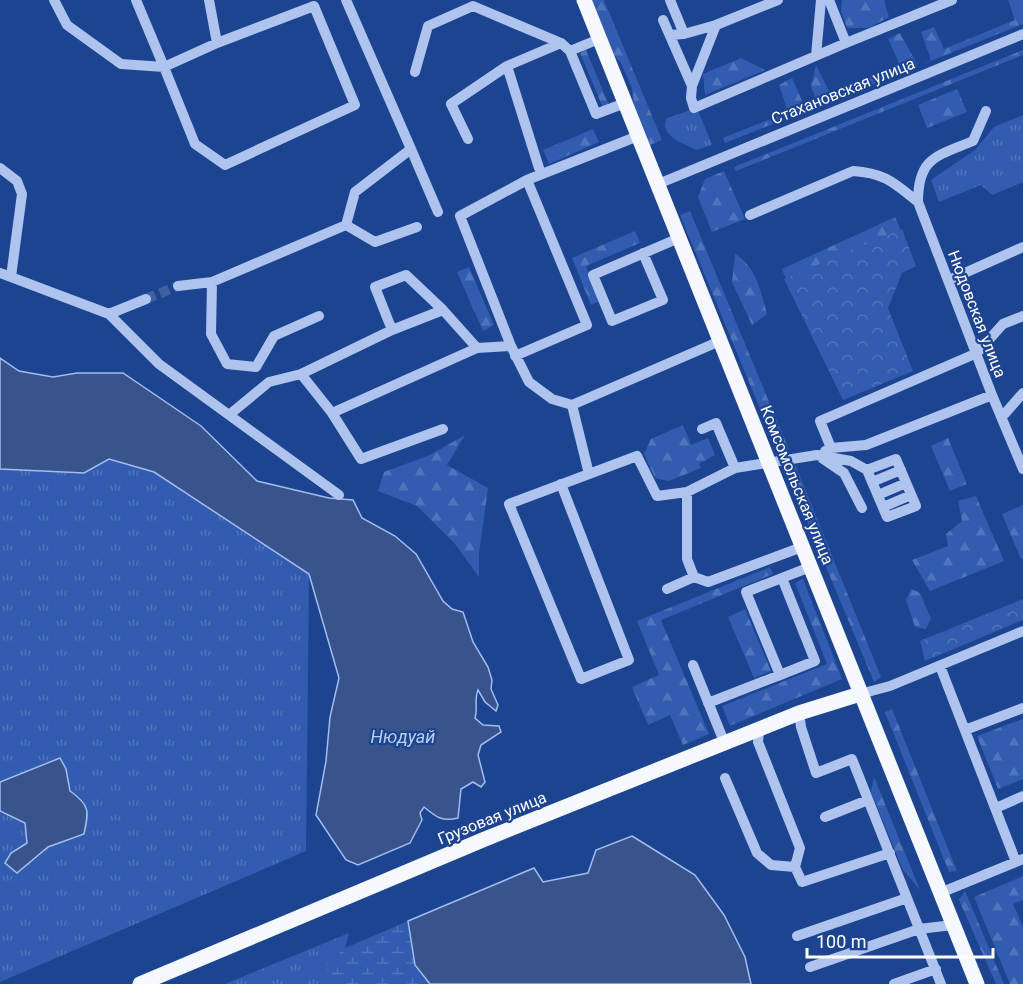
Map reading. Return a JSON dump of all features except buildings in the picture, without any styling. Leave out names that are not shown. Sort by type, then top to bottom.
[{"type":"main road","name":"Комсомольская улица","points":[[584,0],[977,984]]},
{"type":"main road","name":"Грузовая улица","points":[[140,984],[485,839],[725,744],[799,712],[861,694]]},
{"type":"street","points":[[54,0],[67,25],[121,64],[164,67],[217,43],[314,6],[356,105],[225,165],[195,144],[164,67],[136,0]]},
{"type":"street","points":[[210,0],[217,43]]},
{"type":"street","points":[[346,0],[438,212]]},
{"type":"street","points":[[670,0],[684,33]]},
{"type":"street","points":[[670,35],[716,25],[760,3],[778,0]]},
{"type":"street","points":[[816,56],[821,0]]},
{"type":"street","points":[[829,0],[846,43]]},
{"type":"street","points":[[716,25],[692,86],[691,98],[694,108],[952,0]]},
{"type":"street","points":[[414,72],[428,26],[472,6],[561,43],[570,51],[596,114],[625,103]]},
{"type":"street","points":[[663,21],[692,86]]},
{"type":"street","name":"Стахановская улица","points":[[658,184],[1023,34]]},
{"type":"street","points":[[570,51],[600,39]]},
{"type":"street","points":[[468,139],[451,104],[507,66],[561,43]]},
{"type":"street","points":[[507,66],[539,168]]},
{"type":"street","points":[[918,202],[920,176],[924,167],[936,156],[973,141],[986,111]]},
{"type":"street","points":[[638,136],[527,180],[460,216],[513,351],[528,382],[552,399],[572,405],[720,341]]},
{"type":"street","points":[[346,225],[355,192],[411,148]]},
{"type":"street","points":[[0,168],[17,181],[22,194],[11,277]]},
{"type":"street","points":[[750,215],[853,171],[872,172],[890,179],[918,202]]},
{"type":"street","points":[[333,413],[477,348],[513,351],[588,325],[527,180]]},
{"type":"street","name":"Нюдовская улица","points":[[918,202],[1023,469]]},
{"type":"street","points":[[346,225],[375,242],[417,227]]},
{"type":"street","points":[[178,286],[212,282],[346,225]]},
{"type":"street","points":[[643,254],[663,300],[612,321],[593,275],[679,238]]},
{"type":"street","points":[[949,280],[1023,247]]},
{"type":"street","points":[[0,273],[110,314],[159,364],[339,495]]},
{"type":"street","points":[[392,330],[375,287],[406,275],[477,348]]},
{"type":"street","points":[[212,282],[211,334],[226,364],[256,367],[274,336],[319,316]]},
{"type":"street","points":[[110,314],[146,299]]},
{"type":"street","points":[[229,415],[269,382],[301,374],[392,330],[442,310]]},
{"type":"street","points":[[831,448],[820,421],[977,353],[1003,324],[1023,316]]},
{"type":"street","points":[[301,374],[333,413],[362,459],[443,429]]},
{"type":"street","points":[[1002,417],[1023,393]]},
{"type":"street","points":[[817,455],[831,448],[866,445],[992,395]]},
{"type":"street","points":[[572,405],[588,474]]},
{"type":"street","points":[[702,429],[716,423],[735,468]]},
{"type":"street","points":[[817,455],[844,473],[862,508]]},
{"type":"street","points":[[561,484],[629,660],[581,678],[509,504],[561,484],[637,456],[657,496],[687,492],[735,468],[817,455],[851,461],[867,470],[887,517],[916,506],[896,459],[867,470]]},
{"type":"street","points":[[872,482],[901,470]]},
{"type":"street","points":[[878,495],[906,483]]},
{"type":"street","points":[[687,492],[687,559],[694,577]]},
{"type":"street","points":[[667,589],[694,577],[708,582],[802,547]]},
{"type":"street","points":[[780,675],[746,592],[810,567]]},
{"type":"street","points":[[708,703],[815,661],[782,578]]},
{"type":"street","points":[[861,694],[890,686],[1023,631]]},
{"type":"street","points":[[693,665],[725,744]]},
{"type":"street","points":[[940,666],[996,807],[1020,860],[940,893]]},
{"type":"street","points":[[965,730],[1023,708]]},
{"type":"street","points":[[799,712],[801,727],[816,773],[852,759],[941,984]]},
{"type":"street","points":[[759,730],[758,742],[800,848],[795,867],[802,882],[890,853]]},
{"type":"street","points":[[725,778],[757,853],[771,865],[795,867]]},
{"type":"street","points":[[996,807],[1023,796]]},
{"type":"street","points":[[825,817],[868,800]]},
{"type":"street","points":[[797,936],[907,898]]},
{"type":"street","points":[[810,967],[920,929],[952,925]]},
{"type":"street","points":[[894,984],[936,969]]},
{"type":"green space","points":[[591,0],[604,0],[662,140],[650,145],[634,105],[632,88],[621,63],[612,53]]},
{"type":"green space","points":[[842,0],[884,0],[889,17],[869,28],[847,28],[841,11]]},
{"type":"green space","points":[[1008,0],[1023,0],[1023,24],[919,65],[931,60],[921,32],[934,27],[944,49],[1015,20]]},
{"type":"green space","points":[[900,33],[918,66],[818,106],[811,86],[816,65],[831,95],[900,65],[888,39]]},
{"type":"green space","points":[[586,50],[609,105],[603,108],[580,53]]},
{"type":"green space","points":[[1023,50],[1023,55],[736,171],[734,167]]},
{"type":"green space","points":[[741,58],[765,70],[705,95],[703,74]]},
{"type":"green space","points":[[792,78],[806,110],[816,107],[725,143],[723,138],[788,112],[779,85]]},
{"type":"green space","points":[[957,89],[967,112],[927,128],[918,105]]},
{"type":"green space","points":[[697,108],[712,145],[696,150],[673,138],[665,124],[667,118]]},
{"type":"green space","points":[[1023,115],[1023,182],[992,195],[981,185],[939,202],[931,180],[975,150],[994,127]]},
{"type":"green space","points":[[593,129],[599,142],[549,164],[543,150]]},
{"type":"green space","points":[[724,171],[745,219],[712,232],[698,197],[705,179]]},
{"type":"green space","points":[[690,211],[789,450],[782,450],[775,445],[680,215]]},
{"type":"green space","points":[[895,217],[904,238],[789,287],[782,269]]},
{"type":"green space","points":[[902,229],[916,266],[902,273],[888,308],[913,371],[843,400],[784,279]]},
{"type":"green space","points":[[635,231],[640,243],[586,266],[600,301],[591,305],[572,258]]},
{"type":"green space","points":[[735,254],[753,272],[767,314],[752,325],[732,282]]},
{"type":"green space","points":[[469,267],[494,325],[483,331],[457,272]]},
{"type":"green space","points":[[683,425],[691,445],[708,438],[715,455],[699,464],[701,468],[669,481],[655,478],[644,454],[651,439]]},
{"type":"green space","points":[[465,435],[447,465],[488,488],[479,554],[479,577],[455,544],[417,506],[378,491],[384,472],[430,455]]},
{"type":"green space","points":[[948,438],[967,484],[950,491],[931,446]]},
{"type":"green space","points":[[109,459],[154,472],[309,574],[306,851],[0,982],[0,469],[84,473]]},
{"type":"green space","points":[[795,464],[881,677],[874,682],[787,473],[788,469]]},
{"type":"green space","points":[[976,496],[1004,561],[930,591],[912,560],[948,546],[946,534],[962,521],[958,501]]},
{"type":"green space","points":[[1023,505],[1023,558],[1021,559],[1002,514]]},
{"type":"green space","points":[[770,567],[773,574],[661,620],[709,734],[683,745],[670,715],[648,725],[632,687],[659,675],[637,621]]},
{"type":"green space","points":[[803,579],[842,679],[730,726],[722,706],[827,664],[795,583]]},
{"type":"green space","points":[[911,589],[920,593],[931,619],[926,629],[915,627],[906,600]]},
{"type":"green space","points":[[1023,599],[1023,620],[925,661],[920,641]]},
{"type":"green space","points":[[745,609],[771,671],[754,678],[728,617]]},
{"type":"green space","points":[[892,709],[957,871],[949,872],[885,712]]},
{"type":"green space","points":[[1023,719],[1023,779],[998,789],[977,736]]},
{"type":"green space","points":[[874,777],[920,890],[903,870],[871,792]]},
{"type":"green space","points":[[1023,876],[1023,900],[1013,904],[1023,927],[1023,984],[1010,984],[974,897]]},
{"type":"green space","points":[[965,891],[1004,984],[996,984],[959,900]]},
{"type":"green space","points":[[408,921],[415,965],[430,984],[337,984],[325,965],[345,948]]},
{"type":"green space","points":[[349,933],[345,948],[326,965],[337,984],[225,984]]},
{"type":"water","name":"Нюдуай","points":[[0,358],[19,371],[53,377],[77,373],[123,373],[201,426],[257,481],[329,498],[353,500],[362,518],[395,536],[416,554],[443,601],[452,609],[463,612],[473,642],[488,667],[492,680],[491,689],[498,705],[496,711],[485,702],[478,690],[475,718],[483,725],[499,726],[501,732],[481,745],[478,755],[485,782],[481,787],[473,782],[461,789],[458,818],[439,818],[424,807],[420,813],[422,820],[410,843],[358,865],[346,860],[316,815],[326,761],[330,717],[339,678],[309,574],[154,472],[109,459],[84,473],[0,469]]},
{"type":"water","points":[[60,758],[66,769],[70,791],[85,805],[87,820],[84,834],[48,847],[17,873],[5,863],[11,853],[27,843],[25,823],[0,811],[0,782]]},
{"type":"water","points":[[632,836],[695,875],[724,915],[745,957],[751,984],[430,984],[415,965],[408,921],[534,868],[543,882],[588,873],[596,850]]},
{"type":"tunnel","points":[[146,299],[178,286]]}]
